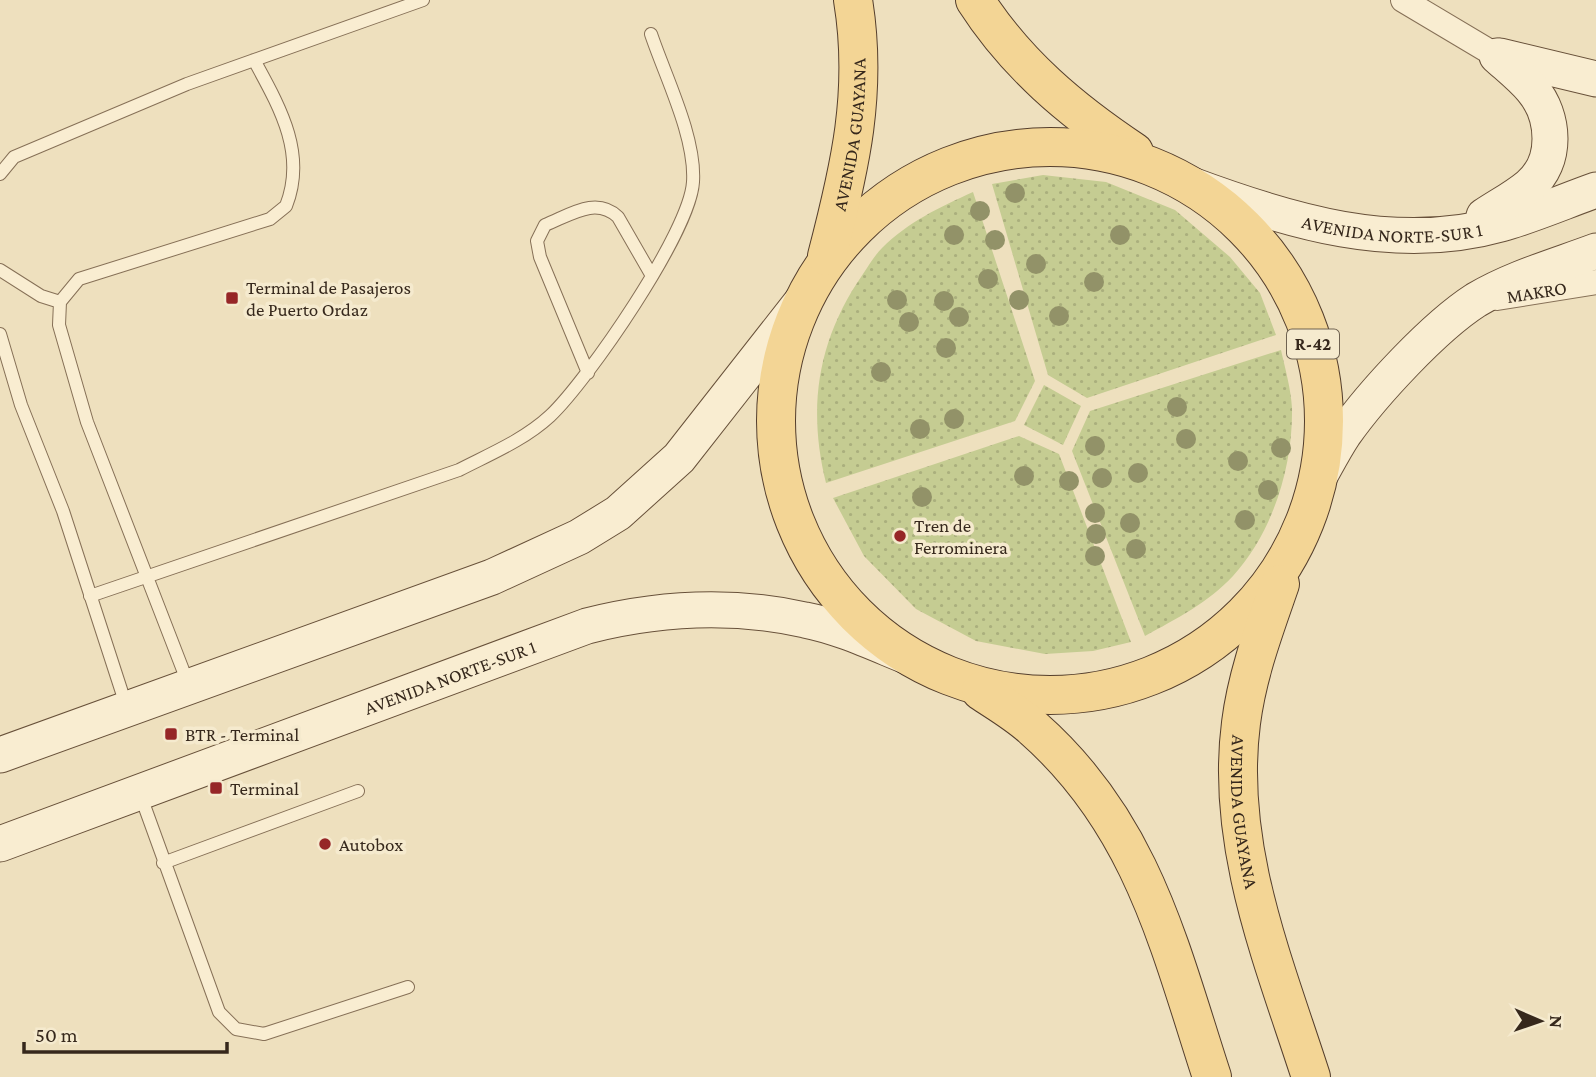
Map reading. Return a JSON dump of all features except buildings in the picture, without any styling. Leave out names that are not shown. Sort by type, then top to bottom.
[{"type":"main road","name":"AVENIDA GUAYANA","points":[[815,281],[856,132],[859,39],[853,0]]},
{"type":"main road","name":"R-42","points":[[974,686],[1007,693],[1076,695],[1132,683],[1174,666],[1204,649],[1255,603],[1294,546],[1317,481],[1323,447],[1321,378],[1301,312],[1286,281],[1259,244],[1218,204],[1093,125],[1038,80],[992,27],[975,0]]},
{"type":"main road","points":[[1497,56],[1596,79]]},
{"type":"main road","points":[[1458,233],[1530,185],[1544,169],[1550,142],[1547,115],[1533,90],[1497,56]]},
{"type":"main road","name":"R-42","points":[[1174,176],[1126,157],[1059,146],[1024,147],[979,156],[926,176],[897,194],[869,215],[815,281],[783,361],[778,396],[780,464],[788,498],[815,562],[834,590],[874,631],[911,658],[974,686],[1032,727],[1099,800],[1121,834],[1157,907],[1212,1077]]},
{"type":"main road","name":"AVENIDA NORTE-SUR 1","points":[[1174,176],[1294,220],[1357,233],[1406,236],[1458,233],[1501,224],[1596,190]]},
{"type":"main road","points":[[1317,481],[1344,434],[1396,373],[1444,326],[1476,301],[1519,279],[1596,251]]},
{"type":"main road","points":[[0,755],[492,577],[579,537],[618,513],[680,458],[815,281]]},
{"type":"main road","name":"AVENIDA GUAYANA","points":[[1294,546],[1255,656],[1241,723],[1237,782],[1241,837],[1254,899],[1311,1076]]},
{"type":"main road","name":"AVENIDA NORTE-SUR 1","points":[[0,844],[587,626],[621,617],[705,609],[758,612],[806,620],[911,658]]},
{"type":"street","points":[[1404,0],[1497,56]]},
{"type":"street","name":"MAKRO","points":[[1476,301],[1596,282]]},
{"type":"lane","points":[[0,174],[14,157],[187,84],[422,0]]},
{"type":"lane","points":[[90,596],[459,470],[511,444],[549,416],[588,373],[664,258],[688,205],[693,183],[690,149],[651,34]]},
{"type":"lane","points":[[190,687],[87,422],[59,325],[60,302],[79,279],[270,219],[286,206],[295,167],[290,133],[254,60]]},
{"type":"lane","points":[[588,373],[540,257],[537,241],[545,225],[591,206],[611,210],[618,217],[652,276]]},
{"type":"lane","points":[[0,270],[41,296],[60,302]]},
{"type":"lane","points":[[0,334],[20,405],[63,511],[128,709]]},
{"type":"lane","points":[[163,863],[358,791]]},
{"type":"lane","points":[[139,794],[219,1012],[236,1029],[264,1034],[408,987]]},
{"type":"green space","points":[[1043,175],[1106,182],[1175,210],[1230,257],[1260,293],[1276,335],[1087,398],[1048,375],[992,184]]},
{"type":"green space","points":[[973,192],[1035,381],[1015,421],[826,483],[817,427],[820,374],[836,323],[848,298],[874,257],[892,239],[925,216]]},
{"type":"green space","points":[[1281,350],[1292,408],[1291,430],[1284,475],[1270,519],[1247,559],[1224,585],[1192,609],[1145,636],[1072,451],[1090,411]]},
{"type":"green space","points":[[1044,385],[1081,406],[1063,445],[1024,425]]},
{"type":"green space","points":[[1019,436],[1059,454],[1131,642],[1093,651],[1045,654],[976,641],[916,609],[864,556],[833,498]]},
{"type":"place","name":"Terminal de Pasajeros de Puerto Ordaz","points":[[232,298]]},
{"type":"place","name":"Tren de Ferrominera","points":[[900,536]]},
{"type":"place","name":"BTR - Terminal","points":[[171,734]]},
{"type":"place","name":"Terminal","points":[[216,788]]},
{"type":"place","name":"Autobox","points":[[325,844]]}]
